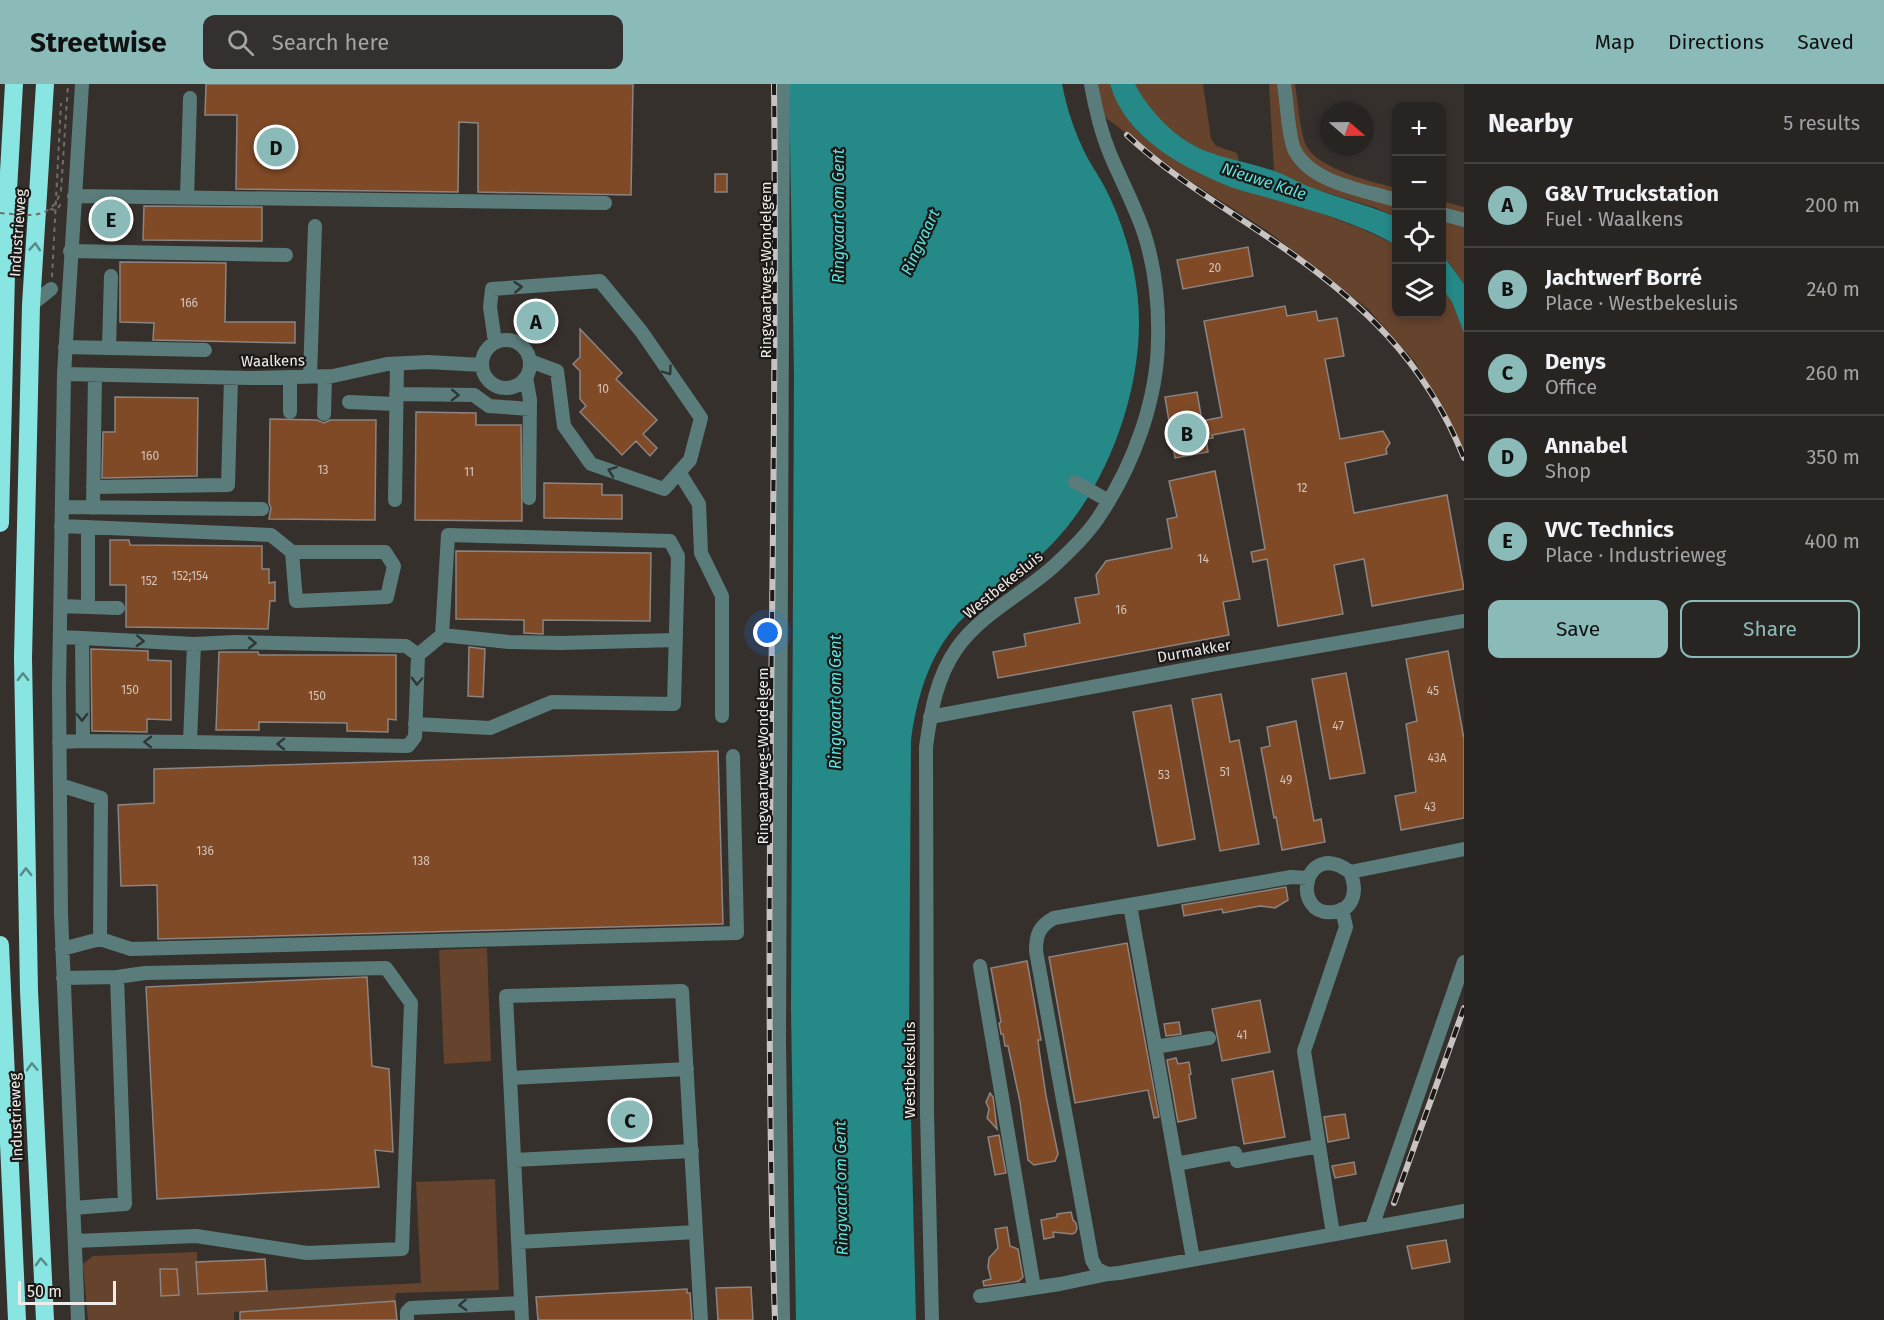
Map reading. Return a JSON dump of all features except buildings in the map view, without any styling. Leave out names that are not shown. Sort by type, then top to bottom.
[{"type":"highway","name":"Industrieweg","points":[[0,523],[8,190],[14,84]]},
{"type":"highway","name":"Industrieweg","points":[[45,84],[31,305],[23,658],[30,1003],[45,1320]]},
{"type":"highway","name":"Industrieweg","points":[[0,945],[17,1320]]},
{"type":"street","points":[[78,1320],[62,949],[59,742],[64,374],[82,84]]},
{"type":"street","name":"Ringvaartweg-Wondelgem","points":[[783,84],[779,1044],[783,1320]]},
{"type":"street","name":"Westbekesluis","points":[[932,1320],[926,1077],[926,747],[936,687],[952,656],[980,623],[1053,567],[1082,538],[1101,514],[1131,457],[1152,388],[1157,357],[1157,311],[1152,267],[1144,234],[1128,191],[1109,152],[1091,84]]},
{"type":"street","points":[[1284,84],[1292,143],[1302,161],[1319,176],[1392,199]]},
{"type":"street","points":[[187,198],[190,98]]},
{"type":"street","points":[[74,196],[605,202]]},
{"type":"street","points":[[1446,215],[1464,220]]},
{"type":"street","points":[[310,377],[315,226]]},
{"type":"street","points":[[70,251],[286,255]]},
{"type":"street","points":[[109,348],[111,276]]},
{"type":"street","points":[[495,342],[490,307],[492,289],[600,281],[641,331],[701,418],[690,460],[664,489],[591,464],[564,426],[557,371],[530,361]]},
{"type":"street","points":[[31,305],[51,289]]},
{"type":"street","points":[[526,377],[514,387],[498,387],[485,376],[482,365],[484,354],[495,342],[502,340],[518,342],[528,354],[530,361],[526,377],[530,409],[529,498]]},
{"type":"street","points":[[65,347],[205,350]]},
{"type":"street","name":"Waalkens","points":[[64,374],[231,378],[310,377],[397,364],[428,362],[482,365]]},
{"type":"street","points":[[395,500],[397,364]]},
{"type":"street","points":[[93,508],[95,375]]},
{"type":"street","points":[[324,414],[325,376]]},
{"type":"street","points":[[290,377],[290,412]]},
{"type":"street","points":[[93,487],[228,485],[231,378]]},
{"type":"street","points":[[348,402],[474,395],[489,406],[530,409]]},
{"type":"street","points":[[679,472],[699,504],[701,553],[722,596],[722,716]]},
{"type":"street","points":[[1076,482],[1109,501]]},
{"type":"street","points":[[62,507],[262,509]]},
{"type":"street","points":[[61,526],[271,535],[292,552],[385,552],[394,566],[387,597],[296,601],[292,552]]},
{"type":"street","points":[[88,527],[88,607]]},
{"type":"street","points":[[415,724],[490,728],[552,702],[674,704],[678,556],[670,541],[448,536],[442,635]]},
{"type":"street","points":[[60,606],[118,608]]},
{"type":"street","name":"Durmakker","points":[[930,717],[1464,621]]},
{"type":"street","points":[[59,742],[408,746],[415,737],[418,655],[442,635],[519,642],[676,640]]},
{"type":"street","points":[[60,637],[194,644],[235,642],[405,646],[418,655]]},
{"type":"street","points":[[82,638],[82,741]]},
{"type":"street","points":[[190,742],[194,644]]},
{"type":"street","points":[[62,949],[100,939],[131,949],[737,933],[733,756]]},
{"type":"street","points":[[60,785],[101,798],[100,939]]},
{"type":"street","points":[[1350,872],[1464,849]]},
{"type":"street","points":[[1327,863],[1340,865],[1350,872],[1355,884],[1354,897],[1346,907],[1334,912],[1321,911],[1311,903],[1306,891],[1308,878],[1315,868],[1327,863]]},
{"type":"street","points":[[1108,1274],[1097,1269],[1092,1260],[1036,951],[1036,935],[1044,924],[1054,918],[1291,876],[1308,878]]},
{"type":"street","points":[[1130,905],[1193,1259]]},
{"type":"street","points":[[1334,1234],[1304,1051],[1346,927],[1342,909]]},
{"type":"street","points":[[1372,1227],[1464,962]]},
{"type":"street","points":[[980,966],[1034,1288]]},
{"type":"street","points":[[63,978],[117,977],[145,973],[386,968],[411,1003],[402,1249],[307,1253],[196,1236],[75,1241]]},
{"type":"street","points":[[73,1208],[125,1204],[117,977]]},
{"type":"street","points":[[522,1320],[506,996],[682,991],[701,1320]]},
{"type":"street","points":[[1155,1047],[1209,1038]]},
{"type":"street","points":[[510,1078],[687,1069]]},
{"type":"street","points":[[1176,1164],[1235,1153],[1237,1161],[1319,1146]]},
{"type":"street","points":[[514,1160],[692,1150]]},
{"type":"street","points":[[980,1296],[1464,1210]]},
{"type":"street","points":[[518,1242],[696,1232]]},
{"type":"street","points":[[407,1320],[407,1312],[411,1308],[521,1303]]},
{"type":"path","points":[[0,213],[41,214],[58,201],[61,191],[68,84]]},
{"type":"path","points":[[51,289],[61,95]]},
{"type":"path","points":[[56,183],[65,184]]},
{"type":"path","points":[[50,209],[56,210],[61,204]]},
{"type":"shaded area","points":[[1096,84],[1110,84],[1113,93],[1225,185],[1312,210],[1392,243],[1392,318],[1446,318],[1446,294],[1452,302],[1464,333],[1464,450],[1455,430],[1415,362],[1368,309],[1269,232],[1190,181],[1106,118],[1100,105]]},
{"type":"shaded area","points":[[1135,84],[1203,84],[1211,139],[1216,146],[1237,153],[1239,162],[1204,151],[1178,136],[1150,108]]},
{"type":"shaded area","points":[[1269,84],[1295,84],[1304,140],[1309,150],[1330,166],[1392,187],[1392,215],[1308,187],[1274,171]]},
{"type":"shaded area","points":[[1446,202],[1464,207],[1464,284],[1446,259]]},
{"type":"shaded area","points":[[487,948],[491,1061],[444,1064],[439,950]]},
{"type":"shaded area","points":[[495,1179],[499,1290],[396,1293],[395,1301],[234,1312],[234,1320],[88,1320],[83,1264],[93,1256],[197,1252],[198,1294],[421,1283],[416,1182]]},
{"type":"water","points":[[789,84],[1062,84],[1079,139],[1108,194],[1123,229],[1137,291],[1139,323],[1133,381],[1126,411],[1104,468],[1073,520],[1054,542],[975,607],[952,630],[934,658],[917,706],[911,740],[909,1037],[916,1320],[796,1320],[791,1010],[794,375]]},
{"type":"water","name":"Nieuwe Kale","points":[[1110,84],[1135,84],[1162,121],[1189,143],[1216,155],[1277,172],[1310,187],[1392,215],[1392,243],[1336,218],[1235,189],[1188,168],[1140,133],[1117,102]]},
{"type":"water","points":[[1446,259],[1464,284],[1464,333],[1452,302],[1446,294]]},
{"type":"railway","points":[[774,84],[770,1011],[775,1320]]},
{"type":"railway","points":[[1127,135],[1180,178],[1306,264],[1362,310],[1387,335],[1430,391],[1464,458]]},
{"type":"railway","points":[[1394,1203],[1464,1008]]},
{"type":"place","name":"Annabel","points":[[276,147]]},
{"type":"place","name":"VVC Technics","points":[[111,219]]},
{"type":"place","name":"G&V Truckstation","points":[[536,321]]},
{"type":"place","name":"Jachtwerf Borré","points":[[1187,433]]},
{"type":"place","name":"Denys","points":[[630,1120]]},
{"type":"water label","name":"Ringvaart om Gent","points":[[838,216]]},
{"type":"water label","name":"Ringvaart","points":[[920,242]]},
{"type":"water label","name":"Ringvaart om Gent","points":[[835,702]]},
{"type":"water label","name":"Ringvaart om Gent","points":[[841,1188]]}]
